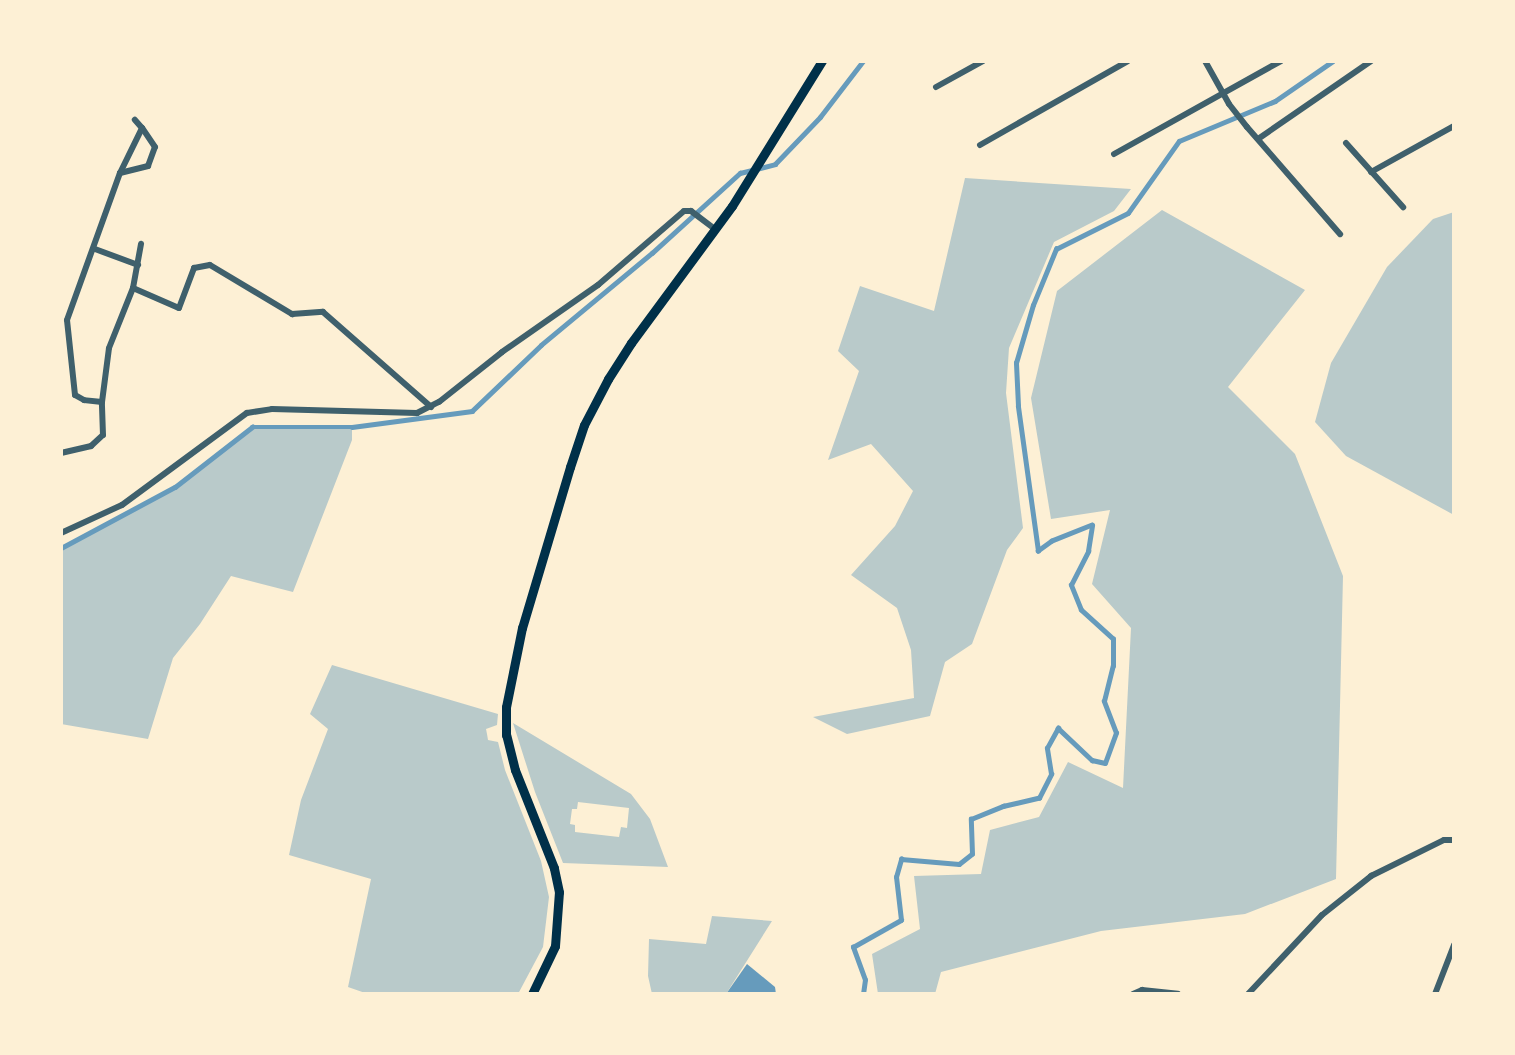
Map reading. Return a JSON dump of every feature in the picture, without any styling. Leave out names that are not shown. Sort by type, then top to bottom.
[{"type":"main road","points":[[532,994],[555,946],[559,891],[554,868],[515,770],[506,735],[506,707],[512,669],[584,425],[631,343],[754,173],[822,61]]},
{"type":"street","points":[[936,87],[983,61]]},
{"type":"street","points":[[980,145],[1128,61]]},
{"type":"street","points":[[1205,61],[1229,104],[1247,127],[1340,233]]},
{"type":"street","points":[[1114,154],[1281,61]]},
{"type":"street","points":[[1258,139],[1371,61]]},
{"type":"street","points":[[120,173],[148,166],[155,147],[135,120]]},
{"type":"street","points":[[1371,172],[1454,126]]},
{"type":"street","points":[[102,402],[84,400],[75,395],[68,332],[70,310],[96,249],[120,173],[142,128]]},
{"type":"street","points":[[1346,143],[1403,207]]},
{"type":"street","points":[[61,533],[122,505],[247,413],[272,409],[414,414],[431,407],[598,285],[684,211],[691,211],[715,229]]},
{"type":"street","points":[[61,453],[80,450],[100,439],[109,348],[133,288],[141,244]]},
{"type":"street","points":[[96,249],[138,265]]},
{"type":"street","points":[[133,288],[179,307],[194,268],[211,265],[292,314],[323,312],[431,407]]},
{"type":"street","points":[[1248,994],[1322,915],[1371,876],[1444,840],[1454,840]]},
{"type":"street","points":[[1435,994],[1454,945]]},
{"type":"street","points":[[1133,994],[1142,990],[1178,994]]},
{"type":"shaded area","points":[[965,178],[1131,189],[1114,211],[1054,242],[1009,348],[1006,393],[1023,528],[1007,550],[972,644],[945,662],[930,716],[847,734],[813,717],[914,698],[911,650],[897,608],[851,575],[895,526],[913,491],[871,444],[828,460],[859,371],[838,351],[860,286],[934,311]]},
{"type":"shaded area","points":[[1162,210],[1305,290],[1228,387],[1295,454],[1343,576],[1336,879],[1245,914],[1101,931],[941,972],[935,994],[878,994],[872,954],[920,929],[914,876],[981,874],[990,830],[1039,817],[1068,762],[1123,788],[1131,628],[1092,584],[1110,510],[1051,519],[1031,398],[1057,291]]},
{"type":"shaded area","points":[[1454,212],[1454,515],[1346,456],[1315,422],[1331,363],[1387,267],[1433,219]]},
{"type":"shaded area","points":[[252,427],[352,427],[352,440],[293,592],[231,576],[200,624],[173,658],[148,739],[61,724],[61,548],[175,487]]},
{"type":"shaded area","points":[[332,665],[498,714],[497,725],[486,729],[488,740],[498,742],[505,770],[541,861],[549,897],[543,947],[518,994],[368,994],[348,987],[371,879],[289,855],[301,800],[328,729],[310,714]]},
{"type":"shaded area","points":[[513,723],[631,794],[650,819],[668,867],[563,863],[535,792]],"holes":[[[578,802],[629,808],[627,828],[621,827],[619,837],[575,832],[575,825],[570,824],[572,809],[577,809]]]},
{"type":"shaded area","points":[[712,916],[772,921],[726,994],[652,994],[648,976],[649,939],[706,944]]},
{"type":"water","points":[[747,964],[775,987],[776,994],[726,994]]},
{"type":"waterway","points":[[61,548],[175,487],[252,427],[352,427],[472,411],[541,345],[652,253],[740,173],[775,164],[820,117],[863,61]]},
{"type":"waterway","points":[[863,994],[865,980],[853,947],[901,920],[896,877],[901,859],[959,864],[972,854],[971,819],[1003,806],[1039,798],[1051,774],[1047,748],[1058,728],[1092,760],[1105,763],[1116,733],[1104,701],[1113,666],[1113,639],[1081,610],[1071,585],[1088,551],[1092,525],[1052,541],[1038,551],[1018,406],[1016,363],[1033,305],[1056,249],[1128,213],[1179,141],[1275,101],[1333,61]]}]
